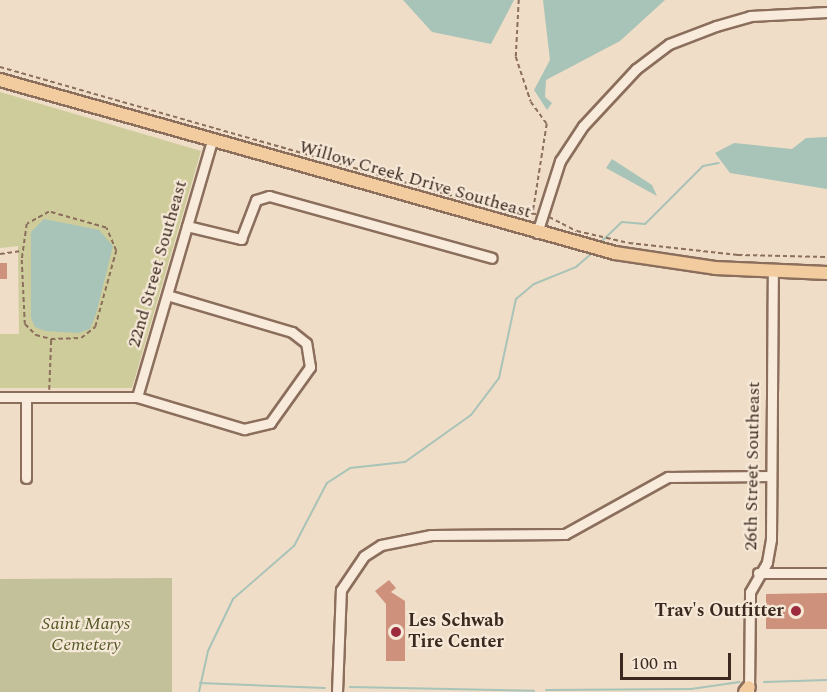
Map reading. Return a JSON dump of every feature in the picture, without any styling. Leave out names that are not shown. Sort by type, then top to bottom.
[{"type":"main road","name":"Willow Creek Drive Southeast","points":[[0,80],[537,233],[615,253],[676,265],[773,272],[827,273]]},
{"type":"street","points":[[537,233],[538,214],[560,161],[583,126],[636,69],[669,44],[750,16],[827,12]]},
{"type":"street","name":"22nd Street Southeast","points":[[137,397],[212,141]]},
{"type":"street","points":[[187,226],[241,239],[256,200],[268,196],[492,258]]},
{"type":"street","name":"26th Street Southeast","points":[[748,690],[747,611],[758,573],[770,552],[773,272]]},
{"type":"street","points":[[0,397],[137,397],[258,429],[274,419],[311,363],[309,347],[292,332],[167,295]]},
{"type":"street","points":[[26,397],[26,478]]},
{"type":"street","points":[[337,692],[338,601],[349,574],[364,556],[400,538],[565,534],[668,477],[771,476]]},
{"type":"street","points":[[758,573],[827,573]]},
{"type":"path","points":[[519,0],[516,57],[531,102],[547,124],[538,214]]},
{"type":"path","points":[[0,67],[508,212],[538,214],[584,232],[629,243],[738,255],[827,257]]},
{"type":"path","points":[[40,213],[81,217],[114,238],[115,260],[95,327],[81,338],[51,339],[36,335],[25,324],[22,251],[27,224],[40,213]]},
{"type":"path","points":[[0,255],[22,251]]},
{"type":"path","points":[[47,397],[51,339]]},
{"type":"shaded area","points":[[403,0],[514,0],[491,44],[432,32]]},
{"type":"shaded area","points":[[543,0],[665,0],[620,41],[546,80],[545,97],[552,103],[547,110],[534,90],[550,60]]},
{"type":"shaded area","points":[[0,92],[201,151],[132,388],[0,388],[0,334],[19,334],[18,246],[0,248]]},
{"type":"shaded area","points":[[827,137],[827,189],[730,173],[715,153],[734,143],[792,149],[806,138]]},
{"type":"shaded area","points":[[612,159],[652,185],[657,196],[606,168]]},
{"type":"shaded area","points":[[44,219],[99,230],[113,246],[96,314],[90,329],[79,333],[45,331],[35,327],[31,318],[31,232]]},
{"type":"green space","name":"Saint Marys Cemetery","points":[[172,578],[172,692],[0,692],[0,579]]},
{"type":"building","points":[[0,263],[7,263],[7,279],[0,279]]},
{"type":"building","name":"Les Schwab Tire Center","points":[[389,580],[396,588],[391,592],[405,601],[405,661],[386,661],[386,604],[375,591]]},
{"type":"building","name":"Trav's Outfitter","points":[[827,593],[827,629],[766,629],[766,594]]},
{"type":"waterway","points":[[598,245],[622,222],[645,224],[703,166],[719,163]]},
{"type":"waterway","points":[[199,692],[208,651],[233,599],[294,546],[327,483],[350,468],[405,462],[471,415],[499,378],[516,299],[534,284],[576,267],[593,252]]},
{"type":"waterway","points":[[764,682],[827,680]]},
{"type":"waterway","points":[[546,690],[691,689],[740,682]]},
{"type":"waterway","points":[[200,683],[325,688]]},
{"type":"waterway","points":[[350,687],[534,691]]},
{"type":"place","name":"Trav's Outfitter","points":[[796,611]]},
{"type":"place","name":"Les Schwab Tire Center","points":[[396,632]]}]
